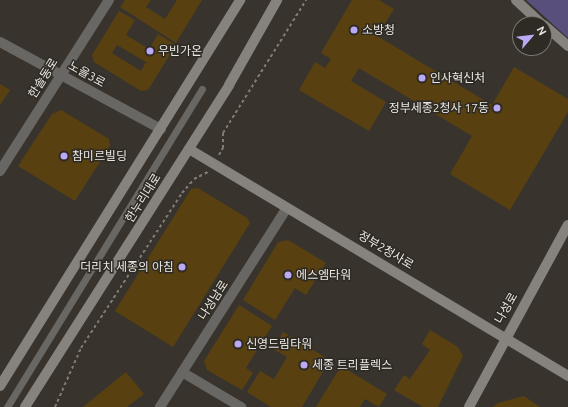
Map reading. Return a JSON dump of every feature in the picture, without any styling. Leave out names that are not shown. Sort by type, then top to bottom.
[{"type":"street","name":"한솔동로","points":[[0,171],[109,0]]},
{"type":"street","name":"한누리대로","points":[[0,386],[240,0]]},
{"type":"street","name":"한누리대로","points":[[25,407],[189,149],[277,0]]},
{"type":"street","points":[[516,0],[533,16]]},
{"type":"street","points":[[552,33],[568,46]]},
{"type":"street","name":"노을3로","points":[[0,42],[161,129]]},
{"type":"street","name":"정부2청사로","points":[[189,149],[505,336],[568,376]]},
{"type":"street","name":"나성남로","points":[[160,407],[288,208]]},
{"type":"street","name":"나성로","points":[[469,407],[505,336],[568,225]]},
{"type":"street","points":[[182,372],[241,407]]},
{"type":"lane","points":[[7,407],[202,89]]},
{"type":"path","points":[[223,148],[223,133],[306,0]]},
{"type":"path","points":[[54,407],[81,348],[182,193],[194,179],[205,176]]},
{"type":"shaded area","points":[[526,0],[568,0],[568,38],[552,23],[552,16],[544,16]]},
{"type":"building","points":[[125,0],[151,0],[146,7],[165,19],[177,0],[202,0],[176,43],[120,7]]},
{"type":"building","name":"정부세종2청사 17동","points":[[352,0],[379,0],[394,9],[377,36],[492,105],[514,67],[568,99],[568,112],[510,210],[450,174],[472,136],[359,68],[351,81],[386,102],[369,131],[299,90],[315,62],[325,68],[331,59],[321,53]]},
{"type":"building","name":"우빈가온","points":[[119,11],[135,20],[126,35],[149,49],[158,34],[176,45],[148,90],[141,91],[94,62],[92,55]],"holes":[[[117,45],[146,62],[141,71],[112,53]]]},
{"type":"building","points":[[0,84],[10,90],[0,105]]},
{"type":"building","name":"참미르빌딩","points":[[61,110],[109,139],[110,146],[75,201],[18,166],[52,114]]},
{"type":"building","name":"더리치 세종의 아침","points":[[198,188],[247,218],[250,223],[173,347],[115,311],[191,189]]},
{"type":"building","name":"에스엠타워","points":[[288,240],[326,263],[306,295],[295,288],[275,320],[243,300],[278,242]]},
{"type":"building","name":"신영드림타워","points":[[239,305],[272,326],[246,368],[253,373],[242,390],[207,370],[204,361]]},
{"type":"building","points":[[430,330],[458,347],[463,356],[438,407],[423,407],[394,390],[404,375],[410,379],[430,350],[422,344]]},
{"type":"building","name":"세종 트리플렉스","points":[[283,332],[330,360],[302,407],[271,407],[247,392],[260,371],[274,379],[287,357],[273,349]]},
{"type":"building","points":[[341,366],[387,394],[379,407],[365,399],[360,407],[316,407]]},
{"type":"building","points":[[126,372],[144,394],[127,407],[83,407]]},
{"type":"building","points":[[524,396],[540,407],[493,407],[498,403]]},
{"type":"place","name":"소방청","points":[[354,30]]},
{"type":"place","name":"우빈가온","points":[[150,51]]},
{"type":"place","name":"인사혁신처","points":[[422,78]]},
{"type":"place","name":"정부세종2청사 17동","points":[[497,108]]},
{"type":"place","name":"참미르빌딩","points":[[64,156]]},
{"type":"place","name":"더리치 세종의 아침","points":[[182,267]]},
{"type":"place","name":"에스엠타워","points":[[288,275]]},
{"type":"place","name":"신영드림타워","points":[[238,344]]},
{"type":"place","name":"세종 트리플렉스","points":[[304,365]]}]
